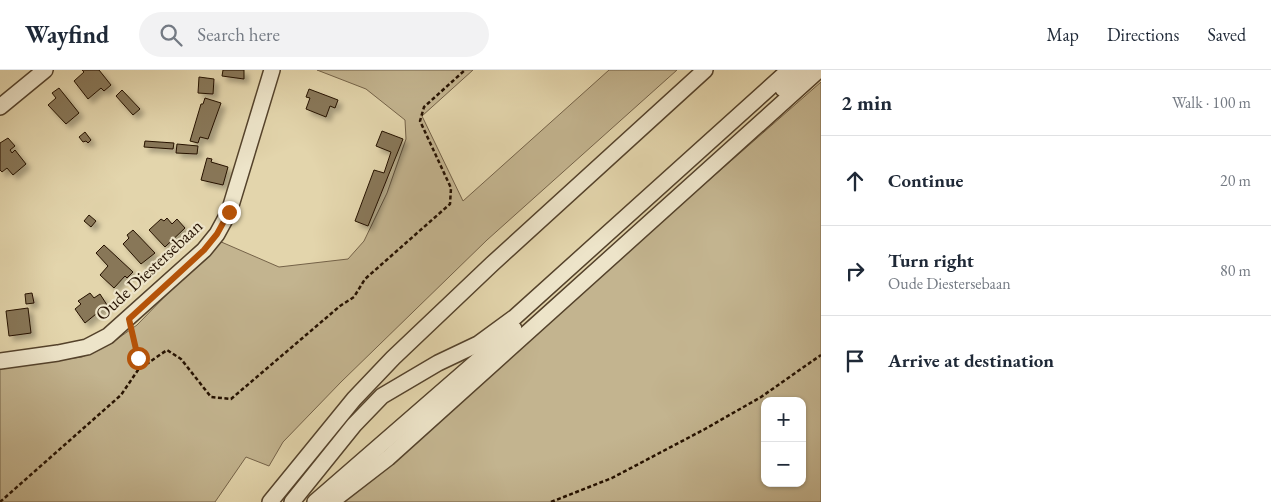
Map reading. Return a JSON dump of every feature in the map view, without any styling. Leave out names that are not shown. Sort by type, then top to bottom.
[{"type":"street","points":[[0,107],[45,70]]},
{"type":"street","name":"Oude Diestersebaan","points":[[0,361],[87,347],[108,336],[204,250],[217,234],[229,212],[272,70]]},
{"type":"street","points":[[270,502],[354,399],[393,358],[499,258],[705,70]]},
{"type":"street","points":[[292,502],[354,425],[382,396],[430,367],[478,344],[516,317],[789,70]]},
{"type":"street","points":[[315,502],[523,322],[804,70]]},
{"type":"street","points":[[331,502],[394,452],[819,70]]},
{"type":"path","points":[[0,502],[120,395],[138,370],[167,350],[181,359],[211,397],[231,399],[340,306],[354,297],[365,279],[450,204],[451,188],[420,121],[424,107],[465,70]]},
{"type":"path","points":[[129,319],[138,358],[138,370]]},
{"type":"path","points":[[551,502],[612,478],[681,442],[761,397],[821,355]]},
{"type":"shaded area","points":[[317,70],[473,70],[422,116],[463,201],[609,70],[677,70],[487,240],[341,382],[283,442],[269,466],[246,457],[215,502],[0,502],[0,368],[82,357],[110,344],[137,325],[219,241],[279,267],[348,259],[364,241],[387,193],[406,139],[405,120],[366,89]]},
{"type":"shaded area","points":[[821,82],[821,502],[342,502]]},
{"type":"building","points":[[82,70],[99,70],[111,85],[104,91],[101,88],[88,99],[74,81],[84,72]]},
{"type":"building","points":[[223,70],[244,70],[244,79],[222,76]]},
{"type":"building","points":[[199,77],[214,79],[213,94],[198,93]]},
{"type":"building","points":[[59,88],[79,113],[66,124],[48,105],[56,98],[52,93]]},
{"type":"building","points":[[309,89],[338,100],[335,108],[330,106],[326,117],[306,109],[310,98],[306,97]]},
{"type":"building","points":[[122,90],[140,109],[133,115],[116,96]]},
{"type":"building","points":[[205,98],[221,103],[208,139],[200,137],[198,143],[190,141],[201,104],[203,104]]},
{"type":"building","points":[[382,131],[403,139],[368,226],[355,221],[374,170],[384,173],[391,152],[376,146]]},
{"type":"building","points":[[85,132],[91,140],[88,143],[86,141],[83,142],[79,137]]},
{"type":"building","points":[[8,138],[15,146],[10,150],[12,153],[15,150],[26,164],[13,175],[7,168],[2,172],[0,170],[0,143]]},
{"type":"building","points":[[145,141],[174,143],[173,149],[144,147]]},
{"type":"building","points":[[177,144],[198,146],[197,154],[176,153]]},
{"type":"building","points":[[207,158],[212,159],[211,162],[228,167],[223,185],[201,180]]},
{"type":"building","points":[[89,215],[96,221],[91,227],[84,221]]},
{"type":"building","points":[[167,218],[172,224],[177,219],[185,228],[165,247],[149,230],[161,219],[164,221]]},
{"type":"building","points":[[133,230],[155,253],[141,264],[123,244],[129,238],[127,235]]},
{"type":"building","points":[[104,245],[133,272],[127,278],[125,276],[114,288],[100,275],[108,266],[96,253]]},
{"type":"building","points":[[32,293],[34,303],[26,304],[25,294]]},
{"type":"building","points":[[90,293],[94,298],[100,294],[107,305],[85,323],[75,309],[81,304],[78,301]]},
{"type":"building","points":[[28,308],[31,333],[9,336],[6,311]]},
{"type":"route","points":[[138,358],[129,319],[204,250],[217,234],[229,212]]}]
